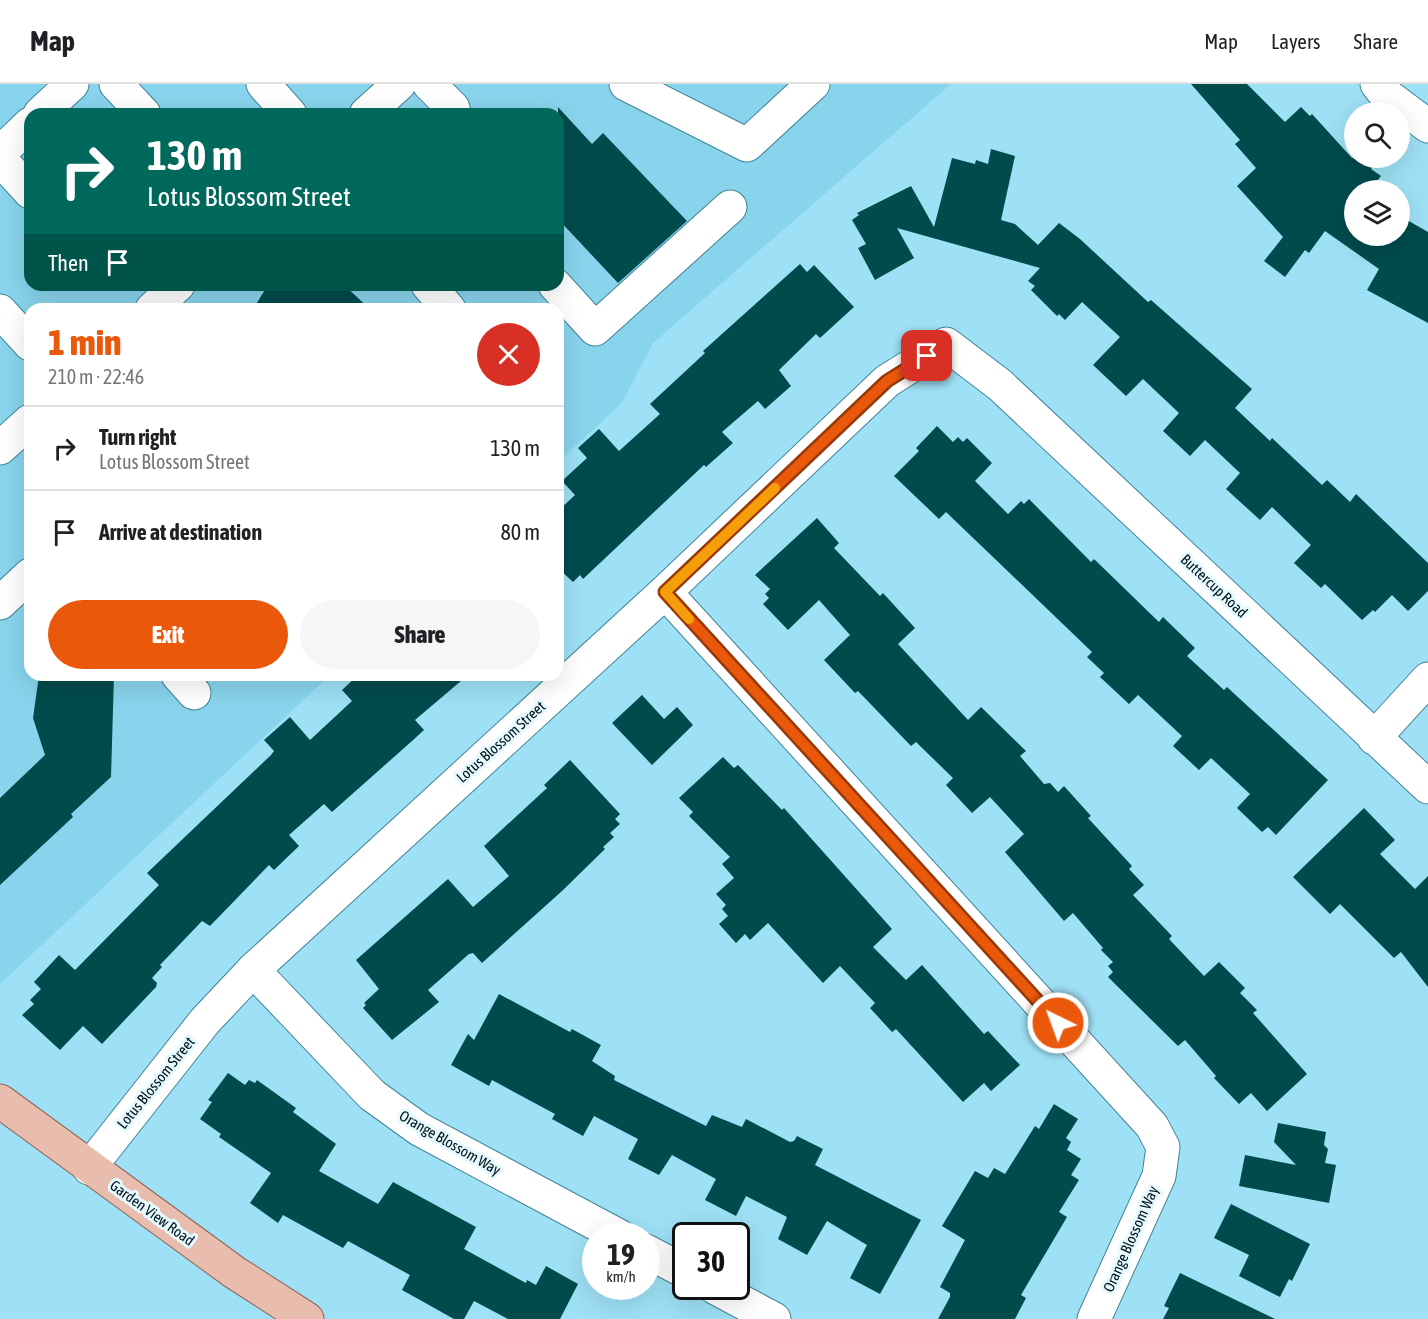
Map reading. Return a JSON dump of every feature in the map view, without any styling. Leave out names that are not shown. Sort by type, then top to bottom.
[{"type":"main road","name":"Garden View Road","points":[[0,1101],[234,1272],[307,1319]]},
{"type":"street","points":[[46,108],[72,84]]},
{"type":"street","points":[[116,84],[138,108]]},
{"type":"street","points":[[263,84],[285,108]]},
{"type":"street","points":[[373,108],[399,84]]},
{"type":"street","points":[[429,84],[453,108]]},
{"type":"street","points":[[626,84],[747,145],[813,84]]},
{"type":"street","points":[[1377,84],[1385,94],[1428,126]]},
{"type":"street","points":[[0,153],[24,130]]},
{"type":"street","points":[[0,159],[24,185]]},
{"type":"street","points":[[560,291],[595,329],[730,207]]},
{"type":"street","points":[[158,303],[172,291]]},
{"type":"street","points":[[433,291],[444,303]]},
{"type":"street","points":[[0,310],[24,337]]},
{"type":"street","name":"Lotus Blossom Street","points":[[89,1168],[205,1021],[253,970],[665,592],[887,381],[946,344],[1000,385]]},
{"type":"street","name":"Buttercup Road","points":[[1000,385],[1428,787]]},
{"type":"street","points":[[0,448],[24,426]]},
{"type":"street","points":[[0,603],[24,581]]},
{"type":"street","name":"Orange Blossom Way","points":[[665,592],[1152,1126],[1162,1147],[1159,1176],[1094,1319]]},
{"type":"street","points":[[1374,738],[1428,679]]},
{"type":"street","name":"Orange Blossom Way","points":[[253,970],[372,1095],[419,1129],[593,1222]]},
{"type":"street","points":[[738,1300],[774,1319]]},
{"type":"shaded area","points":[[0,84],[951,84],[653,343],[622,403],[564,456],[564,303],[24,303],[24,681],[324,681],[0,984]]},
{"type":"building","points":[[1191,84],[1247,84],[1285,122],[1301,107],[1310,116],[1312,114],[1344,149],[1344,168],[1372,168],[1381,176],[1378,180],[1344,180],[1344,244],[1325,231],[1309,253],[1305,250],[1285,277],[1264,261],[1283,237],[1237,186],[1256,168],[1235,144],[1240,140]]},
{"type":"building","points":[[564,114],[592,144],[603,133],[687,221],[618,283],[564,225]]},
{"type":"building","points":[[991,149],[1015,156],[1001,220],[1015,224],[1038,245],[1059,223],[1080,239],[1148,302],[1151,300],[1252,389],[1235,408],[1270,441],[1272,438],[1322,485],[1327,480],[1350,502],[1356,494],[1428,563],[1428,591],[1408,611],[1392,595],[1375,612],[1373,610],[1362,620],[1325,584],[1321,588],[1294,563],[1311,545],[1272,507],[1260,520],[1226,489],[1240,473],[1205,440],[1190,456],[1163,431],[1179,413],[1143,379],[1126,396],[1093,365],[1120,337],[1082,302],[1065,320],[1059,314],[1057,316],[1031,290],[1035,286],[1028,281],[1040,268],[897,228],[914,258],[875,280],[858,248],[866,244],[852,220],[859,215],[857,213],[911,186],[934,227],[952,158],[975,164],[976,160],[988,164]]},
{"type":"building","points":[[1410,222],[1428,232],[1428,323],[1367,290],[1379,269],[1346,246],[1410,246]]},
{"type":"building","points":[[800,264],[807,272],[814,265],[854,307],[820,338],[816,334],[779,370],[791,386],[765,409],[758,401],[722,432],[733,443],[706,467],[704,465],[583,579],[580,575],[573,582],[564,574],[564,505],[575,495],[564,483],[564,479],[587,458],[578,448],[599,429],[619,451],[660,414],[650,404],[705,353],[703,351]]},
{"type":"building","points":[[264,291],[350,291],[364,303],[257,303]]},
{"type":"building","points":[[937,426],[953,442],[958,437],[963,442],[967,438],[992,463],[975,481],[1008,514],[1021,501],[1024,504],[1029,499],[1091,562],[1094,559],[1159,622],[1163,617],[1195,648],[1187,656],[1224,690],[1227,687],[1328,780],[1276,835],[1268,827],[1262,832],[1237,808],[1250,794],[1211,758],[1199,770],[1173,746],[1182,736],[1138,695],[1129,704],[1100,677],[1104,673],[1087,657],[1092,652],[946,512],[939,519],[894,476],[919,451],[916,448]]},
{"type":"building","points":[[817,518],[839,543],[834,548],[880,596],[883,593],[915,628],[898,644],[968,720],[981,707],[1026,751],[1020,756],[1044,784],[1050,783],[1058,792],[1064,786],[1091,816],[1088,818],[1132,866],[1129,869],[1144,885],[1133,895],[1172,936],[1169,939],[1204,976],[1219,962],[1245,988],[1240,993],[1257,1010],[1253,1013],[1307,1074],[1267,1111],[1251,1093],[1239,1104],[1214,1078],[1216,1076],[1185,1040],[1178,1046],[1108,977],[1113,972],[1108,966],[1113,962],[1101,950],[1103,948],[1073,913],[1064,921],[1005,852],[1024,834],[990,797],[972,813],[946,785],[953,778],[916,742],[911,746],[858,691],[855,693],[824,660],[850,635],[819,600],[788,630],[763,604],[769,598],[765,594],[770,589],[755,575]]},
{"type":"building","points":[[38,681],[114,681],[111,777],[71,814],[73,817],[0,885],[0,798],[45,755],[33,718]]},
{"type":"building","points":[[352,681],[461,681],[415,720],[424,730],[412,741],[332,812],[324,804],[289,835],[299,846],[274,870],[269,865],[210,926],[202,921],[160,965],[162,967],[152,978],[157,983],[156,987],[102,1044],[83,1026],[60,1050],[22,1015],[34,1004],[30,1000],[41,989],[34,982],[59,955],[75,970],[159,885],[147,873],[271,755],[274,751],[264,740],[290,717],[310,740],[352,701],[342,690]]},
{"type":"building","points":[[642,695],[664,719],[677,707],[693,725],[652,765],[612,723]]},
{"type":"building","points":[[723,757],[734,768],[738,765],[782,810],[784,808],[892,929],[873,947],[906,980],[922,965],[984,1034],[988,1031],[1020,1065],[991,1091],[984,1083],[963,1102],[896,1029],[892,1032],[870,1008],[875,1003],[840,966],[823,983],[768,923],[750,940],[745,934],[736,943],[719,924],[728,916],[722,909],[726,905],[716,894],[734,878],[722,864],[730,857],[689,816],[693,812],[679,798]]},
{"type":"building","points":[[570,760],[620,814],[615,819],[620,824],[610,833],[614,837],[603,847],[605,849],[562,891],[482,963],[473,953],[469,954],[428,990],[439,1002],[392,1040],[363,1008],[366,1005],[364,1003],[379,989],[356,960],[448,879],[473,907],[509,876],[484,846],[547,788],[544,785]]},
{"type":"building","points":[[1364,808],[1395,840],[1380,854],[1415,889],[1428,876],[1428,987],[1401,952],[1394,958],[1340,904],[1330,914],[1293,877]]},
{"type":"building","points":[[499,994],[570,1032],[572,1029],[601,1045],[592,1061],[615,1076],[614,1080],[706,1126],[712,1115],[742,1127],[746,1119],[790,1142],[794,1141],[797,1136],[823,1149],[815,1165],[921,1220],[880,1294],[850,1278],[867,1245],[827,1221],[807,1255],[778,1239],[787,1217],[746,1196],[736,1216],[705,1200],[716,1179],[672,1155],[659,1175],[628,1159],[638,1139],[594,1116],[583,1136],[552,1119],[555,1114],[492,1080],[489,1086],[451,1065],[468,1034],[474,1040]]},
{"type":"building","points":[[228,1073],[245,1085],[249,1080],[255,1083],[257,1080],[296,1108],[293,1112],[336,1144],[319,1171],[378,1204],[393,1182],[476,1227],[464,1249],[526,1283],[527,1280],[536,1285],[546,1266],[578,1284],[560,1319],[508,1319],[474,1301],[464,1319],[454,1319],[402,1290],[410,1275],[348,1241],[343,1248],[283,1215],[278,1223],[250,1203],[271,1173],[219,1137],[221,1134],[200,1119],[212,1102],[208,1100]]},
{"type":"building","points":[[1054,1104],[1078,1119],[1066,1138],[1071,1142],[1067,1150],[1081,1159],[1071,1175],[1079,1180],[1059,1212],[1067,1217],[1021,1295],[1026,1298],[1015,1319],[938,1319],[950,1297],[950,1293],[940,1287],[965,1240],[942,1226],[975,1171],[988,1178],[994,1168],[1005,1174],[1035,1126],[1039,1129]]},
{"type":"building","points":[[1278,1123],[1326,1132],[1324,1145],[1328,1149],[1325,1163],[1336,1165],[1329,1203],[1239,1186],[1245,1155],[1296,1165],[1274,1142]]},
{"type":"building","points":[[1231,1204],[1310,1244],[1292,1281],[1289,1279],[1280,1297],[1239,1276],[1249,1255],[1214,1238]]},
{"type":"building","points":[[1180,1273],[1275,1319],[1163,1319],[1169,1308],[1164,1306]]},
{"type":"slow traffic","points":[[689,619],[665,592],[775,488]]},
{"type":"route","points":[[927,356],[887,381],[665,592],[1058,1023]]}]
